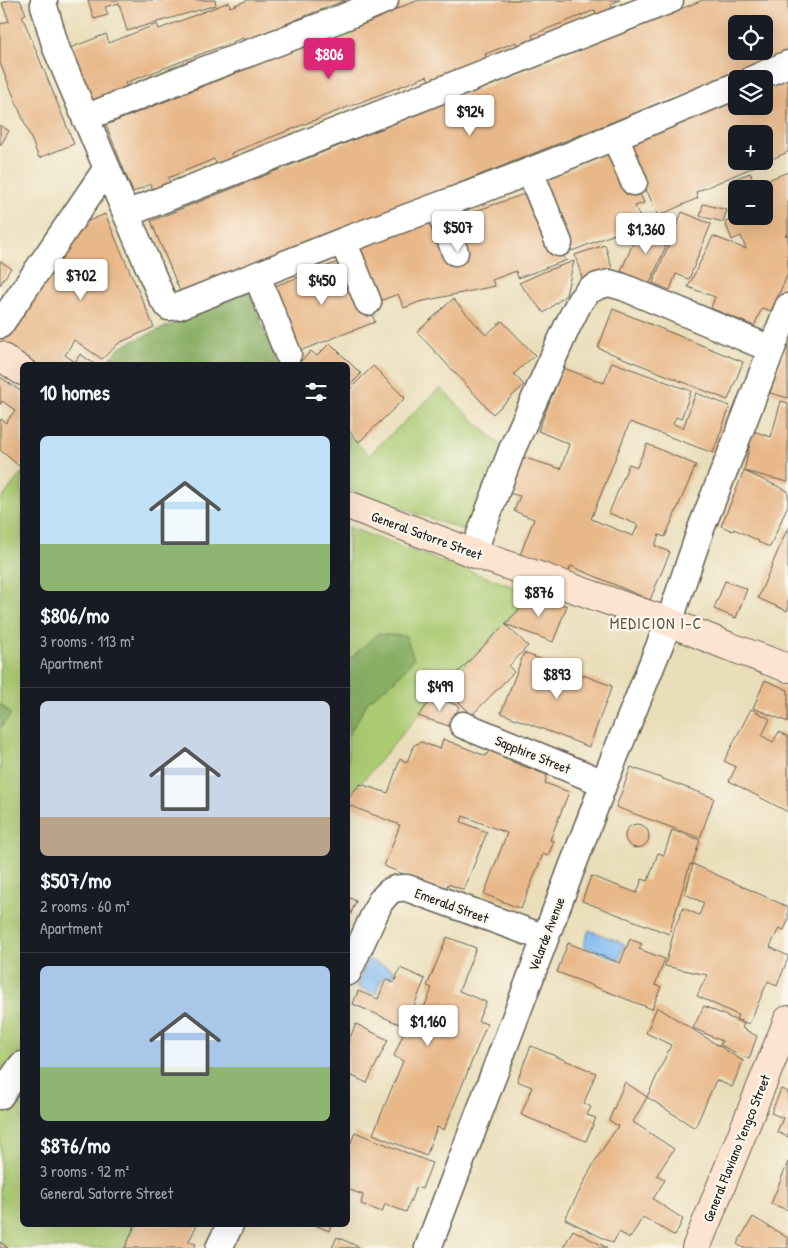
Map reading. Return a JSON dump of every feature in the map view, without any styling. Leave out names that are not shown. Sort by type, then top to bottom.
[{"type":"street","points":[[44,0],[56,48],[162,298],[169,307],[179,306],[530,171],[728,89]]},
{"type":"street","points":[[86,118],[385,0]]},
{"type":"street","points":[[126,214],[670,0]]},
{"type":"street","points":[[773,70],[788,64]]},
{"type":"street","points":[[615,137],[634,182]]},
{"type":"street","points":[[0,325],[106,168]]},
{"type":"street","points":[[530,171],[559,243]]},
{"type":"street","points":[[438,206],[455,252]]},
{"type":"street","points":[[344,241],[368,302]]},
{"type":"street","points":[[257,276],[288,354]]},
{"type":"street","points":[[474,553],[513,447],[567,327],[580,301],[588,291],[609,283],[623,287],[771,349]]},
{"type":"street","name":"Velarde Avenue","points":[[428,1248],[604,783],[668,622],[702,526],[788,307]]},
{"type":"street","points":[[0,356],[20,370]]},
{"type":"street","name":"General Satorre Street","points":[[350,506],[788,668]]},
{"type":"street","name":"Sapphire Street","points":[[462,725],[604,783]]},
{"type":"street","name":"Emerald Street","points":[[350,968],[380,902],[387,893],[396,888],[407,888],[545,938]]},
{"type":"street","name":"General Flaviano Yengco Street","points":[[696,1248],[788,1020]]},
{"type":"street","points":[[0,1096],[20,1068]]},
{"type":"street","points":[[220,1248],[229,1227]]},
{"type":"green space","points":[[250,291],[276,362],[108,362],[121,346]]},
{"type":"green space","points":[[440,388],[505,450],[470,532],[350,491],[350,436],[369,455]]},
{"type":"green space","points":[[20,475],[20,1227],[134,1227],[125,1248],[8,1248],[0,1242],[0,728],[11,714],[0,704],[0,501]]},
{"type":"green space","points":[[350,528],[534,594],[434,697],[350,796],[350,733],[369,700],[396,679],[377,634],[350,659]]},
{"type":"green space","points":[[377,634],[406,636],[414,659],[396,679],[369,700],[350,733],[350,659]]},
{"type":"green space","points":[[0,704],[11,714],[0,728]]},
{"type":"water","points":[[589,930],[625,944],[619,960],[583,946]]},
{"type":"water","points":[[368,959],[394,970],[391,978],[383,975],[376,994],[357,987]]},
{"type":"building","points":[[10,0],[20,0],[26,14],[22,16],[74,144],[39,158],[0,63],[0,24],[9,21],[2,3]]},
{"type":"building","points":[[88,0],[215,0],[216,5],[127,31],[119,3],[105,7],[108,15],[94,19]]},
{"type":"building","points":[[248,0],[345,0],[244,41],[243,38],[125,83],[127,87],[90,101],[70,48],[106,34],[109,43],[157,24],[159,29],[229,2],[230,7]]},
{"type":"building","points":[[419,0],[620,0],[611,4],[614,12],[598,19],[595,10],[532,35],[536,45],[520,52],[516,42],[485,54],[488,62],[431,85],[427,76],[231,153],[233,159],[217,165],[214,159],[168,178],[171,184],[153,192],[151,184],[133,192],[106,125]]},
{"type":"building","points":[[703,0],[788,0],[788,52],[773,58],[773,15],[728,15],[728,60],[768,60],[743,70],[728,70],[728,76],[181,294],[151,221]]},
{"type":"building","points":[[788,73],[788,152],[773,159],[773,125],[728,125],[728,170],[747,170],[696,192],[698,198],[658,216],[626,143],[728,99],[728,115],[773,115],[773,80]]},
{"type":"building","points":[[0,125],[9,131],[0,146]]},
{"type":"building","points":[[612,152],[637,186],[644,203],[635,206],[642,223],[572,251],[543,181]]},
{"type":"building","points":[[788,172],[788,234],[785,235],[788,236],[788,274],[771,311],[762,308],[754,326],[711,308],[715,297],[688,287],[713,236],[746,249],[741,236],[732,240],[725,222],[728,221],[728,225],[773,225],[773,180],[768,180]]},
{"type":"building","points":[[750,173],[753,180],[732,180]]},
{"type":"building","points":[[527,193],[545,243],[567,260],[518,278],[516,271],[492,280],[495,286],[419,302],[404,308],[398,294],[377,302],[359,253],[364,243],[425,220],[453,219]]},
{"type":"building","points":[[703,204],[727,210],[723,222],[700,216]]},
{"type":"building","points":[[682,212],[711,224],[689,279],[676,274],[670,290],[653,283]]},
{"type":"building","points":[[105,214],[154,327],[119,343],[102,359],[74,340],[65,355],[75,362],[34,362],[1,343],[70,229]]},
{"type":"building","points":[[649,227],[670,236],[650,284],[621,271],[637,234],[645,237]]},
{"type":"building","points":[[605,245],[612,268],[582,278],[575,255]]},
{"type":"building","points":[[0,261],[11,268],[0,285]]},
{"type":"building","points":[[341,261],[369,305],[375,322],[297,352],[272,287]]},
{"type":"building","points":[[574,261],[566,295],[544,313],[519,283]]},
{"type":"building","points":[[453,299],[486,335],[502,321],[535,355],[514,374],[524,385],[493,414],[417,332]]},
{"type":"building","points":[[613,309],[743,362],[728,400],[598,348]]},
{"type":"building","points":[[330,343],[349,362],[300,362],[311,351],[317,356]]},
{"type":"building","points":[[788,344],[788,398],[770,393]]},
{"type":"building","points":[[80,354],[92,362],[75,362]]},
{"type":"building","points":[[612,362],[691,391],[681,419],[676,417],[673,424],[683,428],[696,393],[730,406],[713,453],[630,422],[591,519],[633,536],[638,525],[609,513],[629,464],[637,467],[647,444],[696,465],[665,537],[659,535],[655,546],[670,552],[650,600],[571,566],[568,574],[520,555],[534,519],[514,511],[520,496],[508,493],[519,456],[561,469],[569,444],[538,431],[563,368],[604,383]]},
{"type":"building","points":[[350,363],[361,374],[350,385]]},
{"type":"building","points":[[373,366],[405,398],[359,442],[350,432],[350,389]]},
{"type":"building","points":[[0,377],[20,391],[19,466],[0,450],[0,420],[6,423],[15,410],[2,401],[0,405]]},
{"type":"building","points":[[781,401],[788,403],[788,482],[744,471],[753,431],[771,437]]},
{"type":"building","points":[[744,471],[788,491],[788,505],[770,547],[734,529],[733,531],[721,526]]},
{"type":"building","points":[[788,527],[788,610],[787,611],[758,598]]},
{"type":"building","points":[[725,581],[747,589],[736,618],[714,609]]},
{"type":"building","points":[[534,594],[567,606],[553,642],[505,624]]},
{"type":"building","points":[[505,624],[528,646],[509,666],[514,672],[472,715],[444,687]]},
{"type":"building","points":[[524,653],[612,686],[589,747],[501,713]]},
{"type":"building","points":[[765,680],[788,690],[788,722],[753,708]]},
{"type":"building","points":[[434,697],[459,706],[452,727],[418,716]]},
{"type":"building","points":[[751,709],[770,719],[762,736],[773,742],[779,732],[788,737],[788,812],[729,781],[736,767],[724,761]]},
{"type":"building","points":[[443,739],[486,756],[490,748],[504,753],[502,758],[547,775],[545,783],[569,792],[550,840],[554,841],[548,856],[543,854],[521,909],[484,894],[507,833],[463,816],[461,822],[487,832],[464,890],[448,884],[445,891],[384,866],[400,825],[350,806],[350,796],[360,784],[388,793],[400,759],[407,762],[414,745],[421,742],[440,749]]},
{"type":"building","points":[[631,767],[714,798],[700,838],[616,807]]},
{"type":"building","points":[[637,824],[646,827],[649,836],[646,845],[637,848],[628,845],[625,836],[628,827]]},
{"type":"building","points":[[672,830],[700,840],[692,865],[690,864],[669,934],[582,901],[591,876],[637,893],[642,879],[648,881],[658,853],[664,855]]},
{"type":"building","points":[[693,864],[788,907],[788,921],[784,930],[779,928],[770,947],[788,956],[788,958],[777,986],[768,981],[749,1024],[736,1019],[738,1015],[697,996],[707,975],[665,966],[675,927],[683,908],[699,915],[704,903],[685,894]]},
{"type":"building","points":[[350,898],[356,901],[350,916]]},
{"type":"building","points":[[447,937],[476,948],[459,991],[486,1002],[478,1021],[487,1024],[444,1130],[437,1127],[426,1156],[373,1134],[403,1061],[394,1056],[406,1027],[353,1004],[358,991],[378,999],[386,979],[394,983],[400,968],[425,979],[412,1011],[421,1015],[432,988],[427,986]]},
{"type":"building","points":[[630,939],[642,944],[639,949],[665,959],[655,985],[661,987],[652,1009],[557,972],[568,943],[620,963]]},
{"type":"building","points":[[704,1006],[744,1024],[742,1028],[757,1036],[749,1059],[720,1045],[722,1041],[693,1028]]},
{"type":"building","points":[[657,1007],[743,1061],[732,1087],[716,1080],[695,1128],[647,1097],[671,1045],[646,1033]]},
{"type":"building","points":[[356,1024],[388,1040],[367,1083],[350,1075],[350,1038]]},
{"type":"building","points":[[531,1046],[596,1073],[584,1103],[591,1107],[587,1115],[596,1118],[586,1141],[521,1115],[532,1087],[517,1081]]},
{"type":"building","points":[[625,1082],[647,1097],[633,1122],[674,1149],[657,1175],[665,1180],[653,1199],[683,1219],[675,1236],[643,1217],[630,1238],[619,1232],[613,1243],[565,1219],[595,1161],[618,1126],[609,1120]]},
{"type":"building","points":[[781,1089],[788,1092],[788,1137],[777,1132],[783,1118],[771,1113]]},
{"type":"building","points":[[355,1132],[432,1163],[422,1189],[416,1187],[406,1212],[385,1204],[382,1212],[361,1204],[363,1195],[350,1190],[351,1143]]},
{"type":"building","points":[[788,1162],[788,1210],[771,1204]]},
{"type":"building","points":[[753,1217],[788,1238],[788,1248],[743,1248],[737,1244]]},
{"type":"building","points":[[134,1227],[196,1227],[189,1241],[196,1244],[194,1248],[125,1248]]},
{"type":"building","points":[[320,1227],[330,1227],[329,1231]]},
{"type":"building","points":[[573,1230],[607,1248],[563,1248]]},
{"type":"building","points":[[337,1237],[361,1248],[332,1248]]},
{"type":"building","points":[[0,1242],[8,1248],[0,1248]]},
{"type":"district","name":"MEDICION I-C","points":[[656,623]]}]
